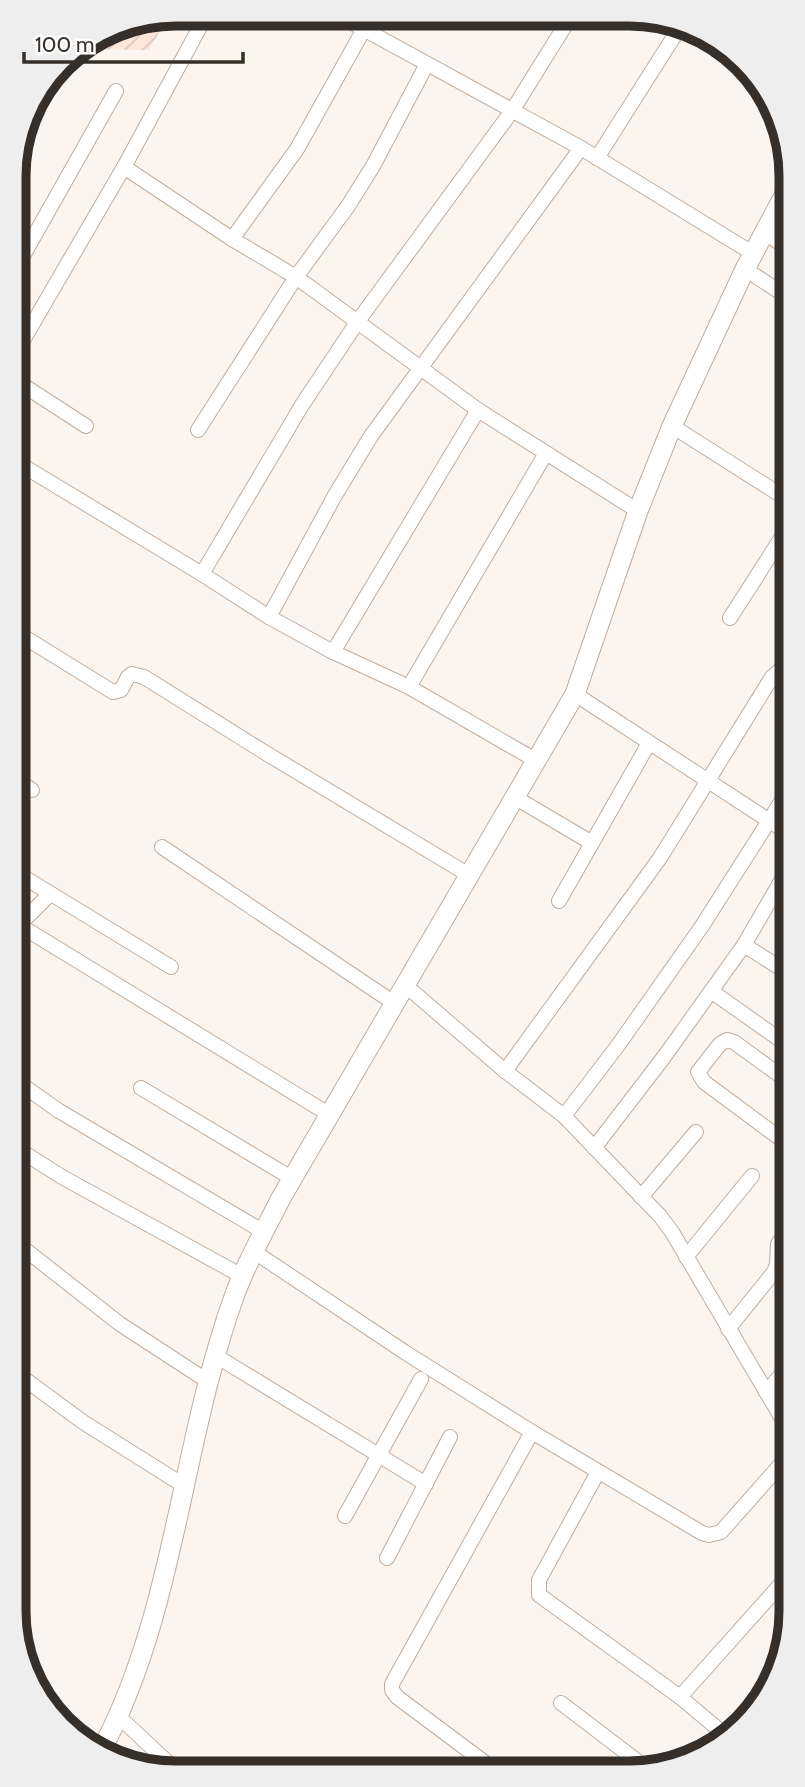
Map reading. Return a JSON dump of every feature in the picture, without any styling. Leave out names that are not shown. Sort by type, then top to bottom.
[{"type":"street","points":[[202,574],[302,405],[358,321],[512,111],[565,26]]},
{"type":"street","points":[[27,334],[124,167],[200,27]]},
{"type":"street","points":[[360,27],[597,158],[750,261],[779,289]]},
{"type":"street","points":[[232,239],[296,149],[365,29]]},
{"type":"street","points":[[597,158],[676,34]]},
{"type":"street","points":[[198,430],[296,277],[348,206],[373,166],[427,64]]},
{"type":"street","points":[[27,249],[117,91]]},
{"type":"street","points":[[269,617],[334,497],[371,436],[581,148]]},
{"type":"street","points":[[124,167],[232,239],[296,277],[478,410],[638,511]]},
{"type":"street","points":[[106,1742],[119,1717],[153,1616],[209,1381],[242,1276],[293,1179],[575,694],[638,511],[673,426],[750,261],[779,206]]},
{"type":"street","points":[[765,234],[779,243]]},
{"type":"street","points":[[27,388],[86,426]]},
{"type":"street","points":[[333,652],[478,410]]},
{"type":"street","points":[[673,426],[779,494]]},
{"type":"street","points":[[408,687],[546,453]]},
{"type":"street","points":[[27,468],[269,617],[333,652],[408,687],[537,761]]},
{"type":"street","points":[[730,618],[779,542]]},
{"type":"street","points":[[27,639],[113,692],[118,692],[132,674],[144,677],[470,875]]},
{"type":"street","points":[[505,1071],[660,858],[772,677],[779,671]]},
{"type":"street","points":[[575,694],[779,827]]},
{"type":"street","points":[[558,901],[649,743]]},
{"type":"street","points":[[27,786],[32,790]]},
{"type":"street","points":[[516,798],[592,843]]},
{"type":"street","points":[[564,1116],[619,1044],[702,926],[779,805]]},
{"type":"street","points":[[162,847],[394,1003]]},
{"type":"street","points":[[27,879],[171,967]]},
{"type":"street","points":[[594,1148],[744,945],[779,885]]},
{"type":"street","points":[[26,918],[50,894]]},
{"type":"street","points":[[26,931],[330,1115]]},
{"type":"street","points":[[744,945],[778,967]]},
{"type":"street","points":[[405,985],[505,1071],[564,1116],[641,1196],[666,1225],[778,1412]]},
{"type":"street","points":[[711,991],[778,1039]]},
{"type":"street","points":[[778,1075],[729,1040],[723,1041],[698,1072],[704,1082],[778,1137]]},
{"type":"street","points":[[26,1088],[59,1111],[264,1232]]},
{"type":"street","points":[[141,1088],[293,1179]]},
{"type":"street","points":[[641,1196],[696,1132]]},
{"type":"street","points":[[26,1154],[62,1177],[242,1276]]},
{"type":"street","points":[[686,1257],[752,1176]]},
{"type":"street","points":[[26,1250],[120,1324],[209,1381]]},
{"type":"street","points":[[253,1251],[406,1353],[702,1533],[715,1535],[727,1527],[778,1468]]},
{"type":"street","points":[[728,1329],[778,1268]]},
{"type":"street","points":[[216,1356],[426,1484]]},
{"type":"street","points":[[345,1516],[421,1379]]},
{"type":"street","points":[[766,1392],[778,1379]]},
{"type":"street","points":[[26,1380],[92,1428],[183,1485]]},
{"type":"street","points":[[483,1761],[397,1697],[392,1690],[392,1684],[532,1432]]},
{"type":"street","points":[[387,1558],[450,1437]]},
{"type":"street","points":[[598,1472],[539,1580],[539,1595],[680,1696],[719,1730]]},
{"type":"street","points":[[680,1696],[778,1587]]},
{"type":"street","points":[[561,1703],[635,1760]]},
{"type":"street","points":[[119,1717],[165,1760]]},
{"type":"shaded area","points":[[162,28],[149,50],[98,49],[128,34]]}]
